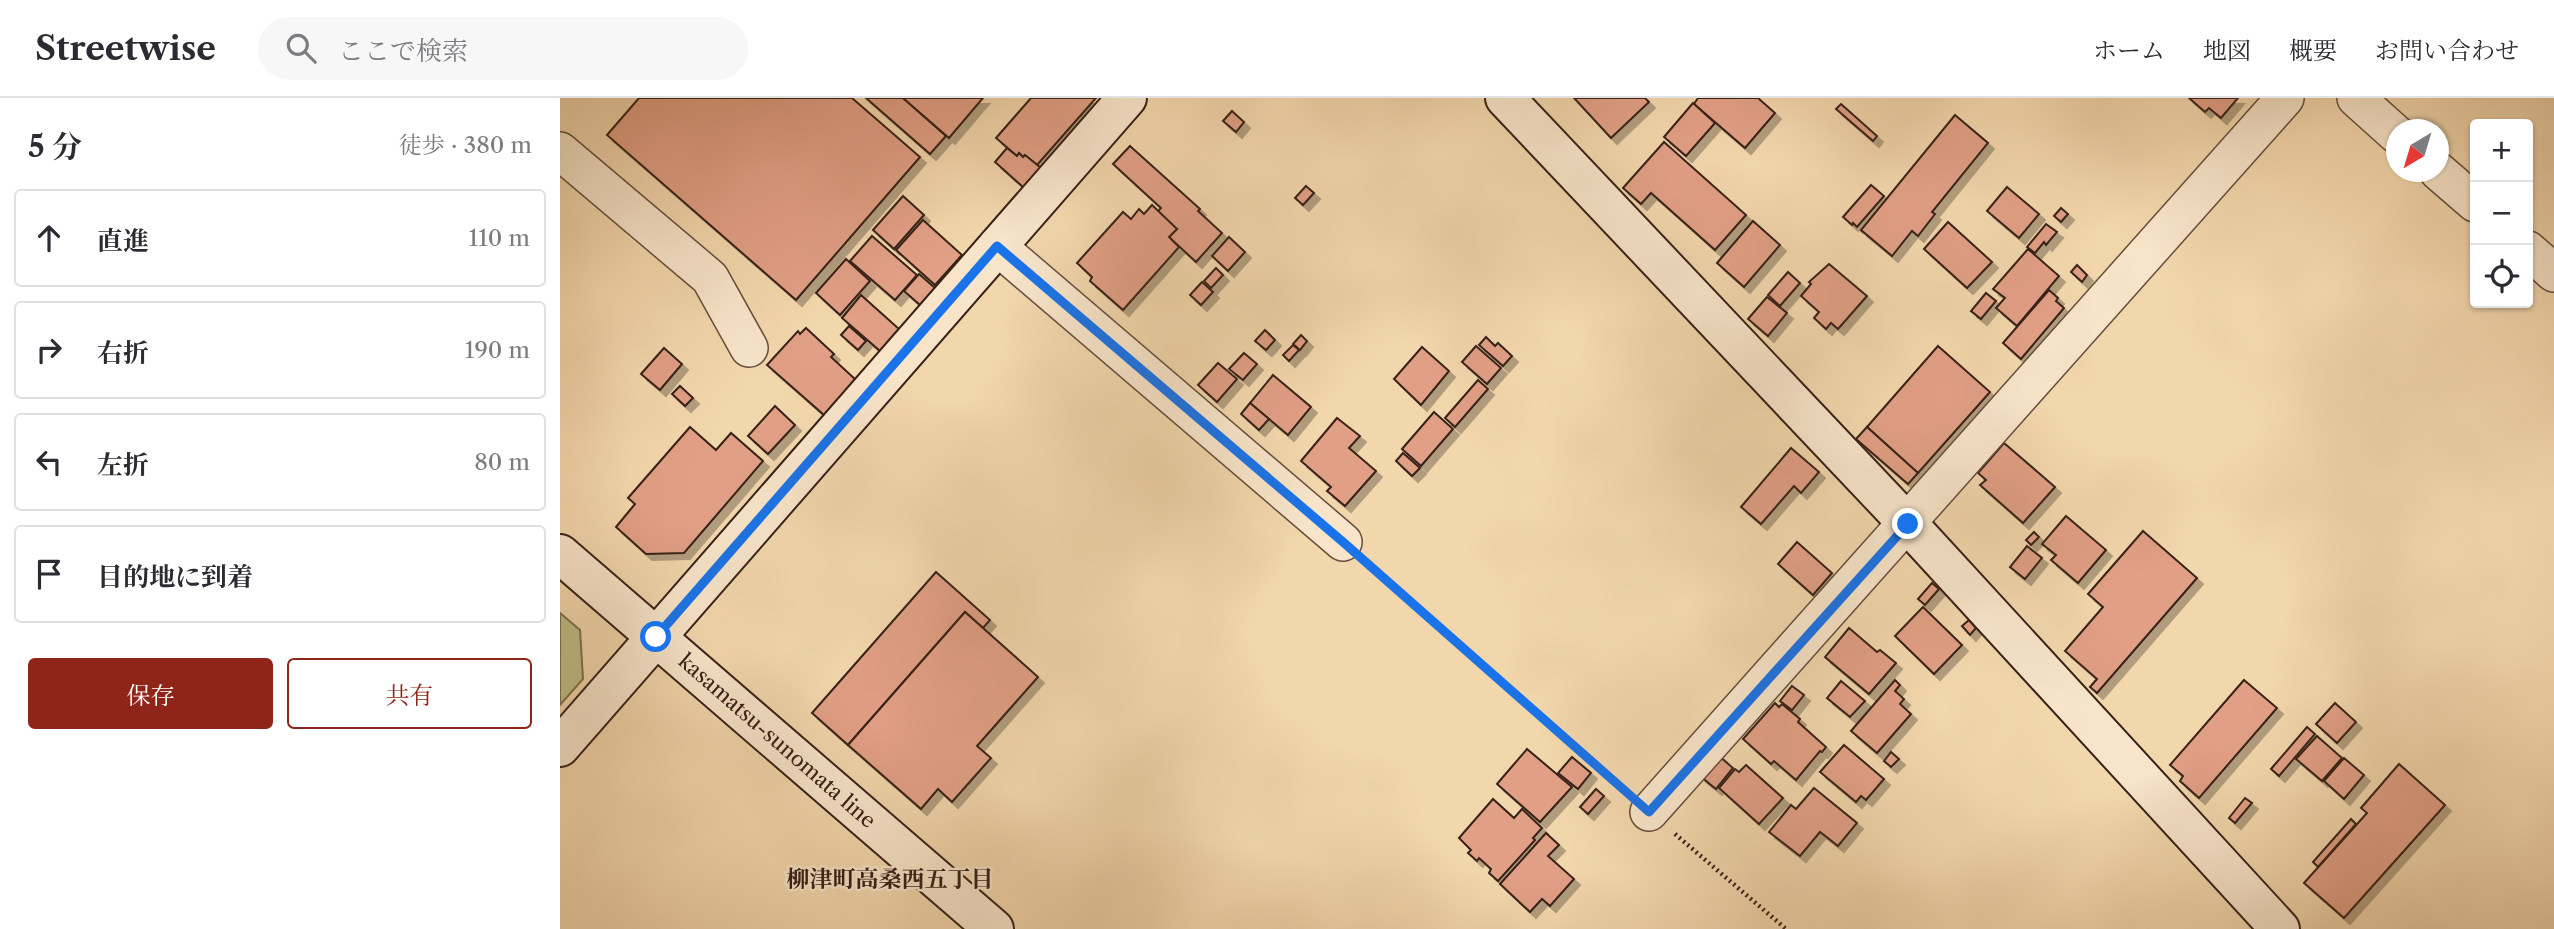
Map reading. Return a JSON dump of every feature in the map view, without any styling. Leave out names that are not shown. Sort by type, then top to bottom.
[{"type":"street","points":[[560,747],[1127,98]]},
{"type":"street","points":[[1505,98],[1908,524],[2280,929]]},
{"type":"street","points":[[1649,812],[2285,98]]},
{"type":"street","points":[[2356,98],[2386,125]]},
{"type":"street","points":[[560,151],[710,278],[749,348]]},
{"type":"street","points":[[2449,181],[2470,199]]},
{"type":"street","points":[[997,246],[1343,542]]},
{"type":"street","points":[[2533,254],[2554,273]]},
{"type":"street","name":"kasamatsu-sunomata line","points":[[560,554],[994,929]]},
{"type":"path","points":[[1343,542],[1786,929]]},
{"type":"shaded area","points":[[560,613],[580,630],[583,679],[560,705]]},
{"type":"building","points":[[639,98],[852,98],[920,157],[796,300],[607,135]]},
{"type":"building","points":[[866,98],[903,98],[946,136],[930,154]]},
{"type":"building","points":[[903,98],[983,98],[949,138]]},
{"type":"building","points":[[1031,98],[1096,98],[1037,165],[1025,155],[1023,157],[1019,153],[1017,156],[996,138]]},
{"type":"building","points":[[1574,98],[1645,98],[1649,102],[1611,138]]},
{"type":"building","points":[[1698,98],[1758,98],[1775,113],[1745,148],[1694,104]]},
{"type":"building","points":[[2189,98],[2238,98],[2221,118],[2209,108],[2205,112]]},
{"type":"building","points":[[1693,103],[1715,123],[1686,156],[1664,137]]},
{"type":"building","points":[[1841,104],[1877,136],[1873,141],[1836,109]]},
{"type":"building","points":[[1232,111],[1244,122],[1236,132],[1223,121]]},
{"type":"building","points":[[1955,115],[1988,143],[1932,212],[1935,214],[1918,236],[1912,231],[1892,256],[1861,230]]},
{"type":"building","points":[[1664,142],[1746,215],[1715,250],[1651,193],[1641,204],[1623,188]]},
{"type":"building","points":[[1130,146],[1200,209],[1198,211],[1222,233],[1196,262],[1169,237],[1177,229],[1157,212],[1161,208],[1113,164]]},
{"type":"building","points":[[1007,148],[1017,156],[1019,153],[1023,157],[1025,155],[1041,168],[1023,187],[995,162]]},
{"type":"building","points":[[1871,185],[1884,196],[1857,227],[1853,223],[1852,225],[1843,217]]},
{"type":"building","points":[[1306,186],[1314,193],[1303,205],[1295,198]]},
{"type":"building","points":[[2007,187],[2039,214],[2019,238],[1987,211]]},
{"type":"building","points":[[903,196],[924,215],[894,249],[873,230]]},
{"type":"building","points":[[1152,205],[1177,229],[1169,237],[1179,247],[1123,310],[1090,281],[1092,277],[1077,263],[1123,212],[1131,219],[1139,209],[1144,214]]},
{"type":"building","points":[[2061,208],[2068,214],[2061,222],[2054,216]]},
{"type":"building","points":[[923,220],[962,255],[935,285],[896,250]]},
{"type":"building","points":[[1753,221],[1780,245],[1744,287],[1717,263]]},
{"type":"building","points":[[1948,222],[1992,262],[1967,288],[1924,249]]},
{"type":"building","points":[[2046,224],[2057,232],[2035,253],[2027,247]]},
{"type":"building","points":[[872,236],[917,275],[895,300],[850,261]]},
{"type":"building","points":[[1229,237],[1245,252],[1228,271],[1212,256]]},
{"type":"building","points":[[2028,249],[2059,276],[2017,326],[1996,308],[2005,298],[1993,289]]},
{"type":"building","points":[[846,259],[870,281],[840,315],[816,293]]},
{"type":"building","points":[[1829,264],[1867,296],[1838,329],[1831,323],[1826,329],[1814,318],[1819,312],[1801,296],[1811,284],[1809,282]]},
{"type":"building","points":[[2077,265],[2087,275],[2082,282],[2071,272]]},
{"type":"building","points":[[1216,268],[1223,275],[1211,288],[1204,281]]},
{"type":"building","points":[[1788,272],[1800,283],[1780,306],[1768,295]]},
{"type":"building","points":[[919,274],[935,288],[920,305],[904,291]]},
{"type":"building","points":[[1202,282],[1213,292],[1201,305],[1190,295]]},
{"type":"building","points":[[2049,290],[2064,308],[2021,359],[2003,343]]},
{"type":"building","points":[[1986,293],[1996,301],[1981,319],[1971,311]]},
{"type":"building","points":[[861,295],[899,329],[880,351],[842,318]]},
{"type":"building","points":[[1767,297],[1787,313],[1768,336],[1748,319]]},
{"type":"building","points":[[849,326],[866,341],[858,350],[841,335]]},
{"type":"building","points":[[806,328],[834,354],[831,357],[856,380],[824,415],[767,365],[798,331],[800,334]]},
{"type":"building","points":[[1265,330],[1275,340],[1266,350],[1255,341]]},
{"type":"building","points":[[1301,335],[1307,341],[1300,350],[1293,344]]},
{"type":"building","points":[[1486,337],[1495,346],[1498,343],[1512,356],[1503,366],[1479,345]]},
{"type":"building","points":[[1293,345],[1299,350],[1289,361],[1283,355]]},
{"type":"building","points":[[1476,346],[1501,368],[1487,384],[1462,362]]},
{"type":"building","points":[[1938,346],[1990,392],[1918,473],[1867,427]]},
{"type":"building","points":[[1422,347],[1449,371],[1421,405],[1394,379]]},
{"type":"building","points":[[664,348],[682,364],[660,390],[641,374]]},
{"type":"building","points":[[1244,353],[1257,364],[1243,380],[1229,369]]},
{"type":"building","points":[[1218,363],[1237,379],[1217,402],[1198,385]]},
{"type":"building","points":[[1273,375],[1311,407],[1288,435],[1250,403]]},
{"type":"building","points":[[1478,380],[1488,389],[1455,427],[1445,418]]},
{"type":"building","points":[[680,386],[693,398],[685,406],[672,394]]},
{"type":"building","points":[[1250,403],[1269,419],[1259,430],[1241,414]]},
{"type":"building","points":[[775,406],[795,425],[768,454],[748,436]]},
{"type":"building","points":[[1434,412],[1453,429],[1421,466],[1402,449]]},
{"type":"building","points":[[1337,418],[1360,436],[1349,448],[1376,471],[1345,506],[1327,491],[1331,487],[1301,461]]},
{"type":"building","points":[[690,427],[716,450],[731,433],[763,461],[684,553],[646,554],[616,527],[635,504],[628,498]]},
{"type":"building","points":[[1867,427],[1918,473],[1908,484],[1856,439]]},
{"type":"building","points":[[2004,443],[2055,487],[2023,523],[1980,485],[1986,480],[1978,473]]},
{"type":"building","points":[[1791,448],[1819,472],[1801,493],[1794,486],[1761,524],[1741,507]]},
{"type":"building","points":[[1403,453],[1420,468],[1412,476],[1396,461]]},
{"type":"building","points":[[2066,516],[2106,550],[2078,583],[2051,560],[2056,555],[2042,544]]},
{"type":"building","points":[[2143,531],[2197,578],[2097,693],[2090,687],[2097,679],[2065,651],[2103,607],[2088,594]]},
{"type":"building","points":[[2034,532],[2039,537],[2031,545],[2026,540]]},
{"type":"building","points":[[1797,542],[1832,573],[1813,595],[1778,564]]},
{"type":"building","points":[[2027,546],[2042,558],[2025,579],[2010,567]]},
{"type":"building","points":[[936,572],[990,620],[983,628],[965,612],[848,745],[812,713]]},
{"type":"building","points":[[1932,583],[1939,589],[1925,605],[1918,599]]},
{"type":"building","points":[[1923,607],[1962,645],[1934,674],[1895,636]]},
{"type":"building","points":[[965,612],[1038,677],[977,746],[991,758],[952,802],[938,789],[921,809],[848,745]]},
{"type":"building","points":[[1969,620],[1976,628],[1970,635],[1962,626]]},
{"type":"building","points":[[1849,628],[1877,652],[1880,650],[1896,663],[1869,694],[1825,657]]},
{"type":"building","points":[[1895,680],[1900,685],[1895,691],[1904,699],[1900,704],[1911,714],[1877,753],[1851,731]]},
{"type":"building","points":[[2244,680],[2277,708],[2199,798],[2180,781],[2183,776],[2170,765]]},
{"type":"building","points":[[1841,681],[1865,701],[1850,717],[1827,698]]},
{"type":"building","points":[[1792,686],[1804,695],[1792,710],[1780,701]]},
{"type":"building","points":[[1775,703],[1779,707],[1782,704],[1800,719],[1798,722],[1826,747],[1796,780],[1774,761],[1771,764],[1743,739]]},
{"type":"building","points":[[2335,703],[2356,722],[2337,743],[2316,724]]},
{"type":"building","points":[[2307,727],[2315,734],[2279,776],[2271,769]]},
{"type":"building","points":[[2317,736],[2342,758],[2322,781],[2296,759]]},
{"type":"building","points":[[1844,745],[1884,779],[1866,800],[1861,796],[1856,802],[1820,772]]},
{"type":"building","points":[[1527,749],[1572,787],[1540,822],[1497,784]]},
{"type":"building","points":[[1891,752],[1899,759],[1891,767],[1884,761]]},
{"type":"building","points":[[1718,755],[1733,768],[1716,789],[1700,776]]},
{"type":"building","points":[[1572,757],[1591,773],[1578,789],[1558,773]]},
{"type":"building","points":[[2344,758],[2364,775],[2344,799],[2324,781]]},
{"type":"building","points":[[2399,764],[2445,805],[2344,918],[2304,883],[2367,813],[2361,808]]},
{"type":"building","points":[[1746,765],[1783,798],[1759,824],[1719,788],[1735,769],[1739,772]]},
{"type":"building","points":[[1814,788],[1857,823],[1838,846],[1820,832],[1800,856],[1769,832],[1791,805],[1796,809]]},
{"type":"building","points":[[1596,789],[1604,796],[1588,814],[1580,807]]},
{"type":"building","points":[[2245,798],[2252,803],[2235,823],[2229,818]]},
{"type":"building","points":[[1493,799],[1514,818],[1522,809],[1542,828],[1533,838],[1535,840],[1498,881],[1489,873],[1491,869],[1479,858],[1477,861],[1468,853],[1471,850],[1459,838]]},
{"type":"building","points":[[2351,819],[2356,824],[2318,867],[2313,862]]},
{"type":"building","points":[[1546,833],[1559,845],[1548,856],[1574,879],[1550,906],[1542,899],[1530,912],[1500,884]]},
{"type":"district","name":"柳津町高桑西五丁目","points":[[890,879]]},
{"type":"route","points":[[656,637],[997,246],[1343,542],[1649,812],[1908,524]]}]
